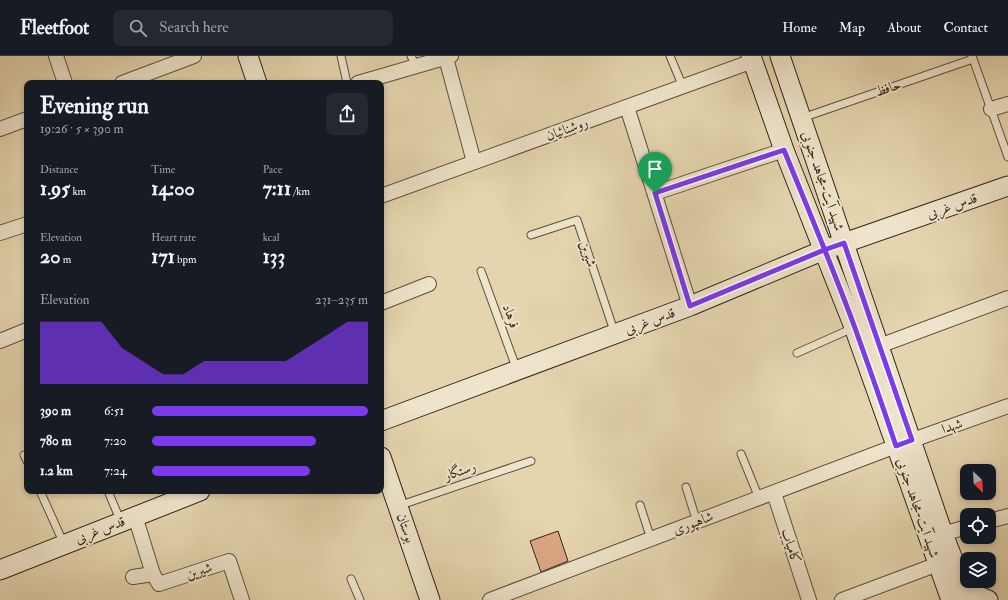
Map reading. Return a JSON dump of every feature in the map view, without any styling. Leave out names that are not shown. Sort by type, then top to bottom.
[{"type":"street","points":[[56,56],[65,80]]},
{"type":"street","points":[[130,80],[194,56]]},
{"type":"street","points":[[248,56],[256,80]]},
{"type":"street","name":"شهید آیت-مجاهد جنوبی","points":[[780,56],[844,243],[872,349],[936,536],[953,594]]},
{"type":"street","points":[[366,80],[413,61],[448,57],[474,162]]},
{"type":"street","name":"روشنائیان","points":[[384,195],[683,87],[752,59]]},
{"type":"street","name":"شهید آیت-مجاهد جنوبی","points":[[752,59],[784,150],[854,327],[872,349]]},
{"type":"street","points":[[991,109],[1008,104]]},
{"type":"street","points":[[627,107],[690,306]]},
{"type":"street","points":[[0,129],[24,119]]},
{"type":"street","points":[[655,193],[784,150]]},
{"type":"street","name":"قدس غربی","points":[[384,420],[690,306],[824,250],[1008,186]]},
{"type":"street","points":[[0,233],[24,225]]},
{"type":"street","points":[[384,302],[429,284]]},
{"type":"street","points":[[872,349],[1008,298]]},
{"type":"street","points":[[0,341],[24,331]]},
{"type":"street","name":"شهدا","points":[[904,443],[1008,406]]},
{"type":"street","name":"شاهپوری","points":[[490,600],[904,443]]},
{"type":"street","name":"بوستان","points":[[384,466],[430,600]]},
{"type":"street","name":"کامیاب","points":[[774,493],[809,600]]},
{"type":"street","name":"قدس غربی","points":[[0,570],[189,494]]},
{"type":"street","points":[[996,519],[1008,516]]},
{"type":"street","points":[[128,519],[153,574],[133,578]]},
{"type":"street","points":[[936,536],[960,529]]},
{"type":"street","name":"شهید آیت-مجاهد جنوبی","points":[[936,536],[938,564],[953,594]]},
{"type":"street","name":"شیرین","points":[[153,574],[160,584],[230,561],[242,600]]},
{"type":"street","points":[[842,600],[938,564]]},
{"type":"street","points":[[953,594],[976,595],[988,600]]},
{"type":"lane","points":[[341,56],[346,80]]},
{"type":"lane","points":[[670,56],[683,87]]},
{"type":"lane","points":[[973,57],[1008,157]]},
{"type":"lane","name":"حافظ","points":[[802,118],[973,57]]},
{"type":"lane","name":"شیرین","points":[[531,235],[576,220],[615,334]]},
{"type":"lane","name":"فرهاد","points":[[481,270],[517,370]]},
{"type":"lane","points":[[797,353],[854,327]]},
{"type":"lane","points":[[741,454],[759,498]]},
{"type":"lane","name":"رستگار","points":[[398,506],[531,461]]},
{"type":"lane","points":[[686,487],[697,522]]},
{"type":"lane","points":[[41,494],[64,544]]},
{"type":"lane","points":[[110,494],[128,519]]},
{"type":"lane","points":[[640,505],[651,539]]},
{"type":"lane","points":[[351,579],[360,600]]},
{"type":"building","points":[[558,531],[568,561],[541,572],[530,541]]},
{"type":"route","points":[[655,193],[690,306],[824,250],[844,243],[912,440],[896,446],[854,327],[832,270],[824,250],[784,150],[655,193]]}]
